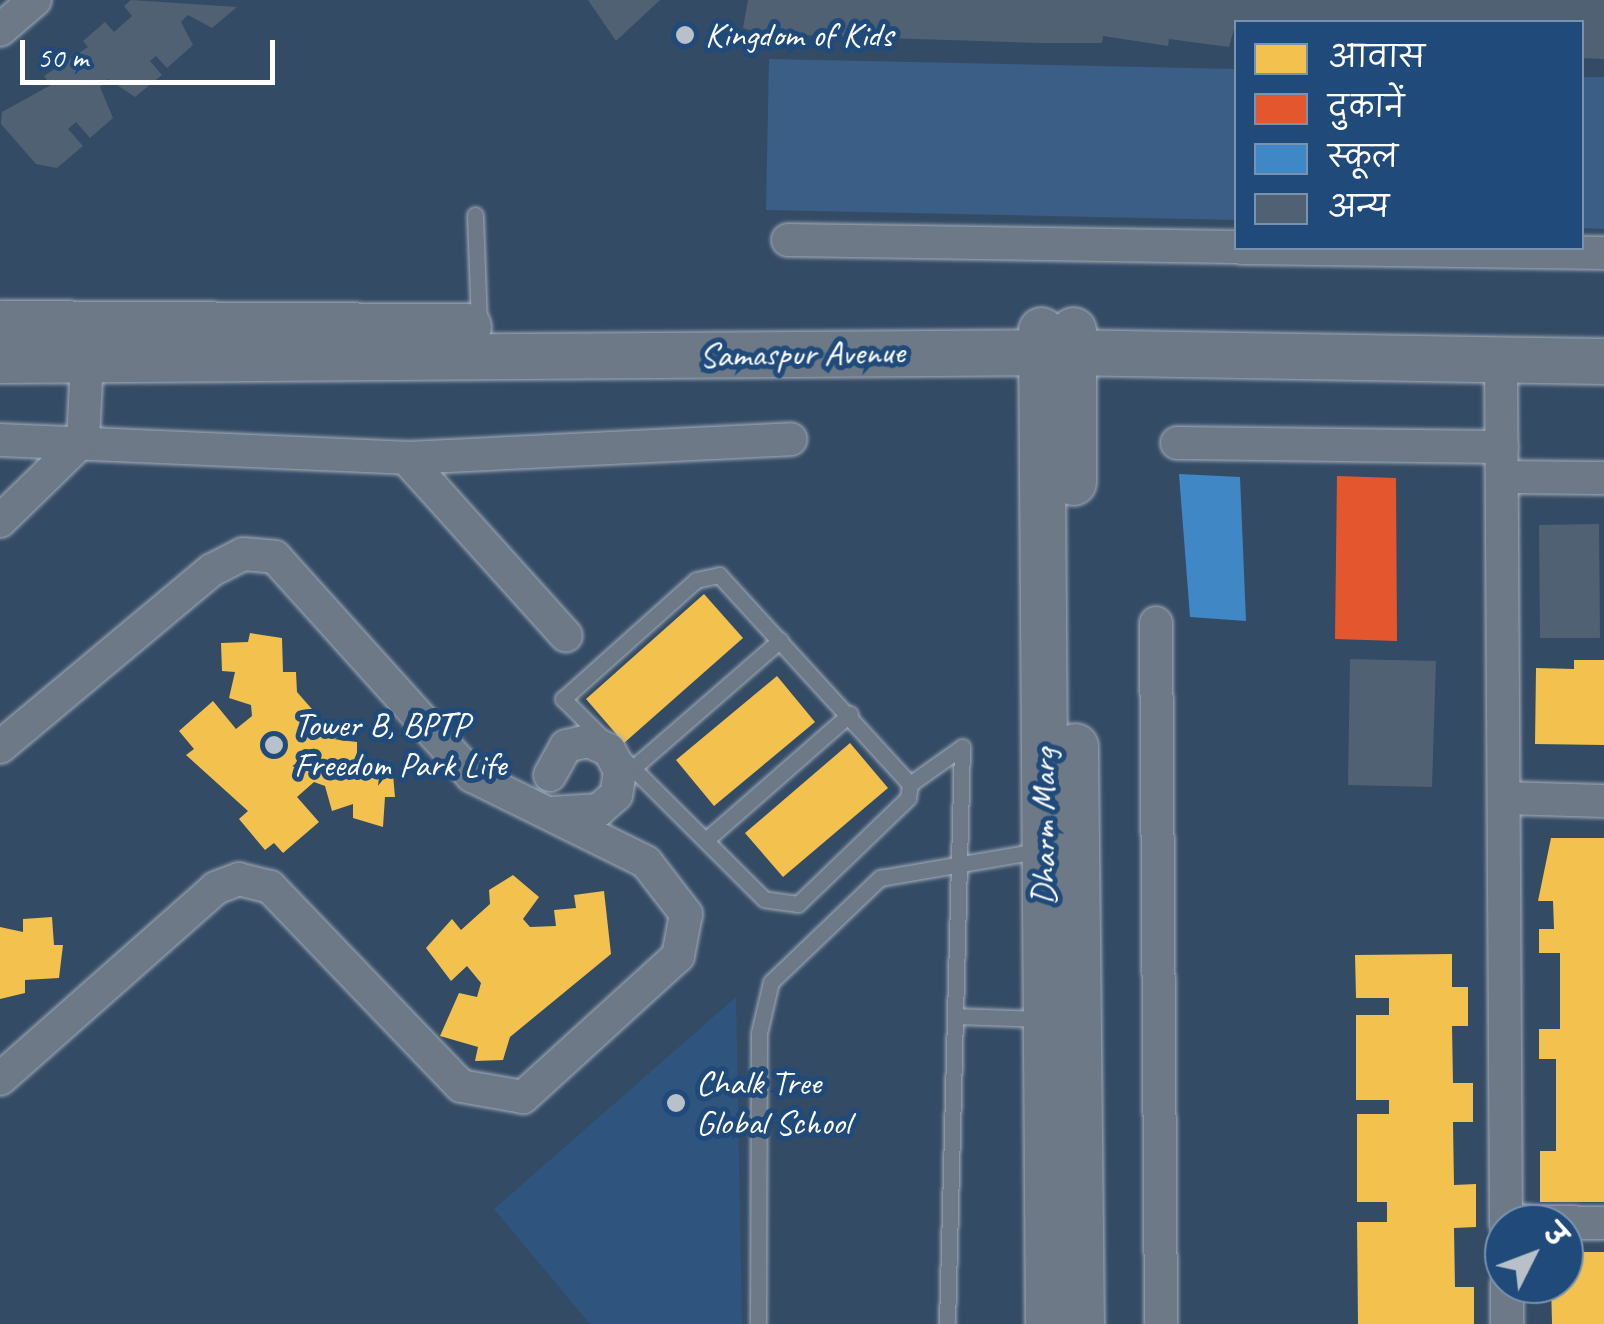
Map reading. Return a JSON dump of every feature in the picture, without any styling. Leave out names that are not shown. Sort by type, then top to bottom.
[{"type":"main road","name":"Samaspur Avenue","points":[[0,322],[480,326],[1604,361]]},
{"type":"main road","name":"Samaspur Avenue","points":[[0,360],[1604,331]]},
{"type":"main road","name":"Dharm Marg","points":[[1048,1324],[1044,850],[1057,341]]},
{"type":"main road","name":"Dharm Marg","points":[[1057,341],[1081,1324]]},
{"type":"street","points":[[0,30],[35,0]]},
{"type":"street","points":[[788,240],[1234,248]]},
{"type":"street","points":[[1385,250],[1604,253]]},
{"type":"street","points":[[1502,359],[1506,1204]]},
{"type":"street","points":[[0,520],[83,440],[86,360]]},
{"type":"street","points":[[0,440],[83,440],[406,458],[791,439]]},
{"type":"street","points":[[1177,443],[1502,462],[1604,478]]},
{"type":"street","points":[[406,458],[566,636]]},
{"type":"street","points":[[0,747],[212,570],[244,554],[275,556],[472,776],[659,873],[686,914],[685,939],[678,956],[523,1098],[461,1086],[270,887],[239,879],[216,888],[0,1079]]},
{"type":"street","points":[[1156,622],[1160,1324]]},
{"type":"street","points":[[545,814],[599,810],[620,783],[616,760],[588,741],[558,754],[550,775]]},
{"type":"street","points":[[1504,798],[1604,801]]},
{"type":"lane","points":[[475,214],[480,326]]},
{"type":"lane","points":[[910,784],[850,714],[718,575],[696,580],[563,699],[764,899],[798,904],[910,784],[962,746],[947,1324]]},
{"type":"lane","points":[[633,768],[780,640]]},
{"type":"lane","points":[[707,839],[850,714]]},
{"type":"lane","points":[[758,1324],[759,1033],[771,982],[880,878],[960,860],[1044,850]]},
{"type":"lane","points":[[955,1016],[1044,1019]]},
{"type":"shaded area","points":[[769,59],[1234,69],[1234,220],[766,210]]},
{"type":"shaded area","points":[[1584,77],[1604,77],[1604,229],[1584,228]]},
{"type":"shaded area","name":"Chalk Tree Global School","points":[[736,997],[742,1324],[590,1324],[494,1209]]},
{"type":"building: आवास","points":[[704,594],[743,638],[624,743],[586,699]]},
{"type":"building: आवास","name":"Tower B, BPTP Freedom Park Life","points":[[250,633],[282,638],[283,672],[296,672],[297,692],[339,740],[357,742],[357,760],[392,763],[395,797],[385,797],[383,827],[353,818],[353,804],[332,811],[325,786],[314,782],[297,797],[319,822],[283,853],[274,843],[265,850],[239,819],[248,811],[186,755],[194,749],[179,731],[213,701],[236,729],[252,716],[251,705],[229,698],[235,672],[222,671],[221,643],[248,642]]},
{"type":"building: आवास","points":[[1574,660],[1604,660],[1604,745],[1535,744],[1536,668],[1574,669]]},
{"type":"building: आवास","points":[[777,676],[815,722],[714,806],[676,760]]},
{"type":"building: आवास","points":[[850,743],[888,788],[783,877],[745,833]]},
{"type":"building: आवास","points":[[1551,838],[1604,838],[1604,1202],[1540,1202],[1540,1151],[1556,1151],[1556,1059],[1539,1059],[1539,1029],[1560,1029],[1560,953],[1539,953],[1539,929],[1554,929],[1553,901],[1538,901]]},
{"type":"building: आवास","points":[[513,875],[539,897],[523,919],[530,927],[556,926],[554,910],[576,908],[574,895],[604,891],[611,954],[510,1037],[503,1060],[475,1061],[478,1047],[440,1036],[459,993],[477,997],[481,983],[467,966],[451,981],[426,948],[452,919],[461,930],[490,904],[489,890]]},
{"type":"building: आवास","points":[[52,917],[54,945],[63,945],[59,978],[25,980],[25,993],[0,999],[0,927],[23,932],[23,919]]},
{"type":"building: आवास","points":[[1452,954],[1452,987],[1468,987],[1468,1026],[1452,1026],[1453,1083],[1473,1083],[1473,1122],[1453,1122],[1454,1185],[1476,1184],[1476,1227],[1454,1228],[1455,1287],[1474,1287],[1474,1324],[1358,1324],[1357,1222],[1387,1222],[1387,1202],[1357,1202],[1357,1114],[1389,1114],[1389,1100],[1356,1100],[1356,1015],[1389,1015],[1389,998],[1356,998],[1355,955]]},
{"type":"building: आवास","points":[[1584,1252],[1604,1252],[1604,1324],[1552,1324],[1552,1304],[1584,1304]]},
{"type":"building: दुकानें","points":[[1337,476],[1396,478],[1397,641],[1335,639]]},
{"type":"building: स्कूल","points":[[1179,474],[1240,477],[1246,621],[1190,617]]},
{"type":"building: अन्य","points":[[131,0],[237,7],[212,28],[188,15],[181,22],[193,45],[167,68],[156,56],[150,61],[162,75],[135,97],[108,79],[100,87],[113,118],[90,138],[76,122],[68,129],[83,146],[57,168],[36,164],[1,124],[2,112],[51,85],[44,76],[88,47],[83,41],[105,22],[114,32],[132,16],[124,6]]},
{"type":"building: अन्य","points":[[588,0],[660,0],[616,41]]},
{"type":"building: अन्य","points":[[748,0],[1604,0],[1604,59],[1584,58],[1584,20],[1234,20],[1229,47],[1169,39],[1168,46],[1103,36],[1102,43],[1041,43],[762,34],[743,28]]},
{"type":"building: अन्य","points":[[1599,524],[1600,638],[1540,638],[1539,525]]},
{"type":"building: अन्य","points":[[1350,659],[1436,661],[1432,787],[1348,785]]},
{"type":"place","name":"Kingdom of Kids","points":[[685,35]]},
{"type":"place","name":"Tower B, BPTP Freedom Park Life","points":[[274,745]]},
{"type":"place","name":"Chalk Tree Global School","points":[[676,1103]]}]
